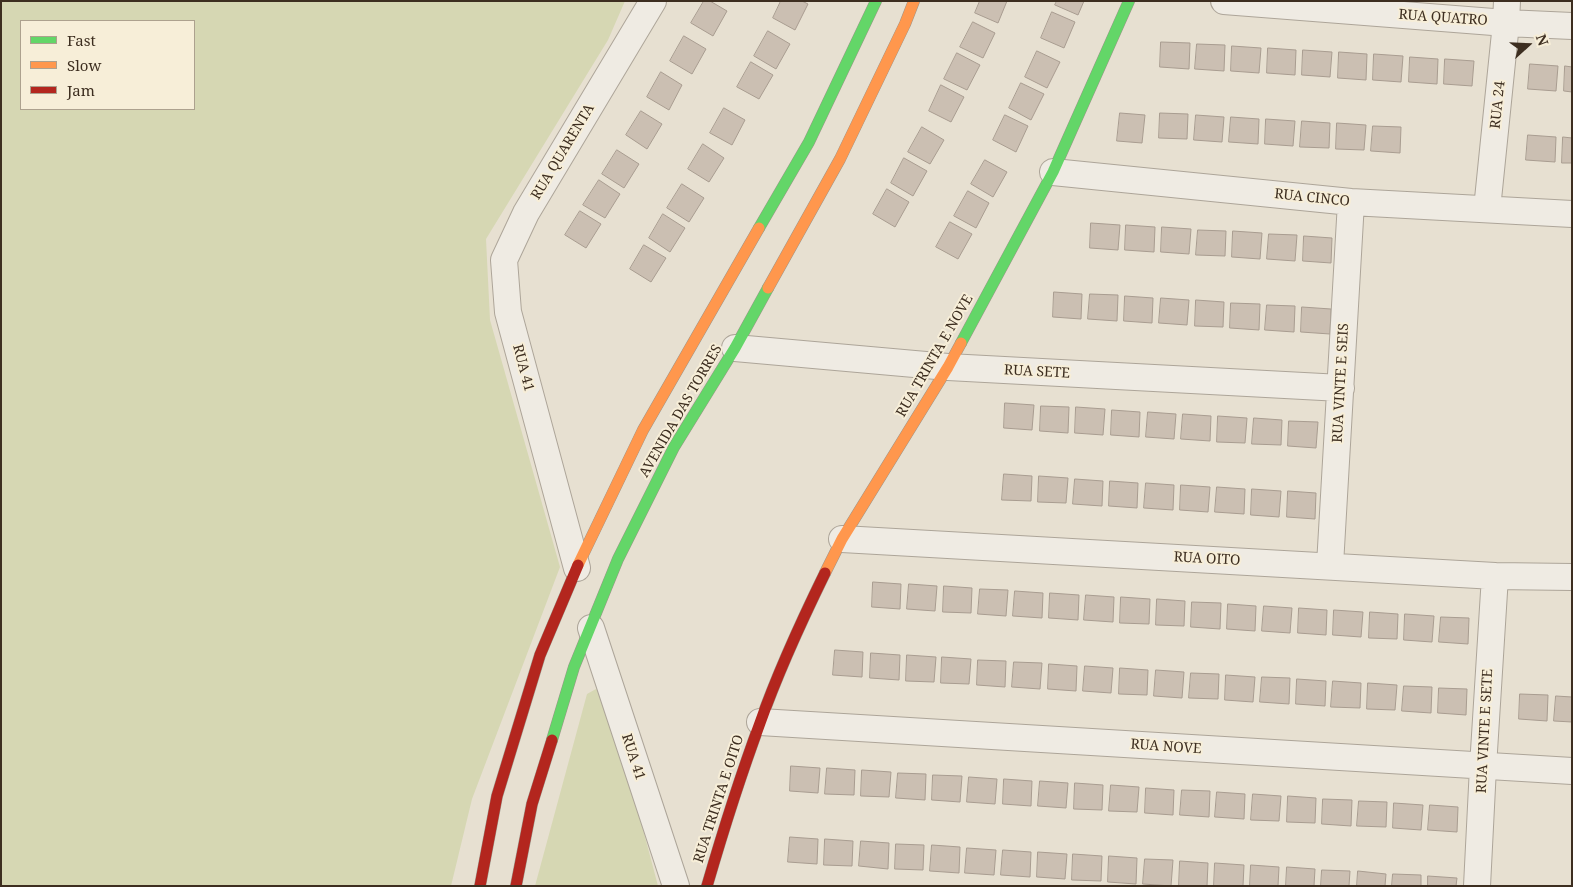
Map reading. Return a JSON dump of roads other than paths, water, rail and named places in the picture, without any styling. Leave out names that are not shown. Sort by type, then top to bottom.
[{"type":"main road","name":"AVENIDA DAS TORRES","points":[[480,886],[497,796],[538,664],[577,568],[643,430],[809,142],[876,1]]},
{"type":"main road","name":"AVENIDA DAS TORRES","points":[[516,886],[532,804],[574,667],[618,559],[674,447],[735,348],[840,159],[906,24],[914,1]]},
{"type":"main road","name":"RUA TRINTA E NOVE","points":[[760,722],[797,631],[842,539],[948,367],[1052,172],[1130,1]]},
{"type":"main road","name":"RUA TRINTA E OITO","points":[[707,886],[730,809],[760,722]]},
{"type":"street","name":"RUA QUARENTA","points":[[508,312],[504,260],[526,213],[653,1]]},
{"type":"street","name":"RUA QUATRO","points":[[1224,1],[1507,12],[1572,26]]},
{"type":"street","name":"RUA 24","points":[[1487,209],[1507,12]]},
{"type":"street","name":"RUA CINCO","points":[[1052,172],[1351,202],[1572,214]]},
{"type":"street","name":"RUA VINTE E SEIS","points":[[1330,565],[1351,202]]},
{"type":"street","name":"RUA 41","points":[[508,312],[577,568]]},
{"type":"street","name":"RUA SETE","points":[[735,348],[948,367],[1341,388]]},
{"type":"street","name":"RUA OITO","points":[[842,539],[1330,565],[1495,576],[1572,577]]},
{"type":"street","name":"RUA VINTE E SETE","points":[[1477,886],[1482,767],[1495,576]]},
{"type":"street","name":"RUA 41","points":[[591,628],[676,886]]},
{"type":"street","name":"RUA NOVE","points":[[760,722],[1572,771]]}]
